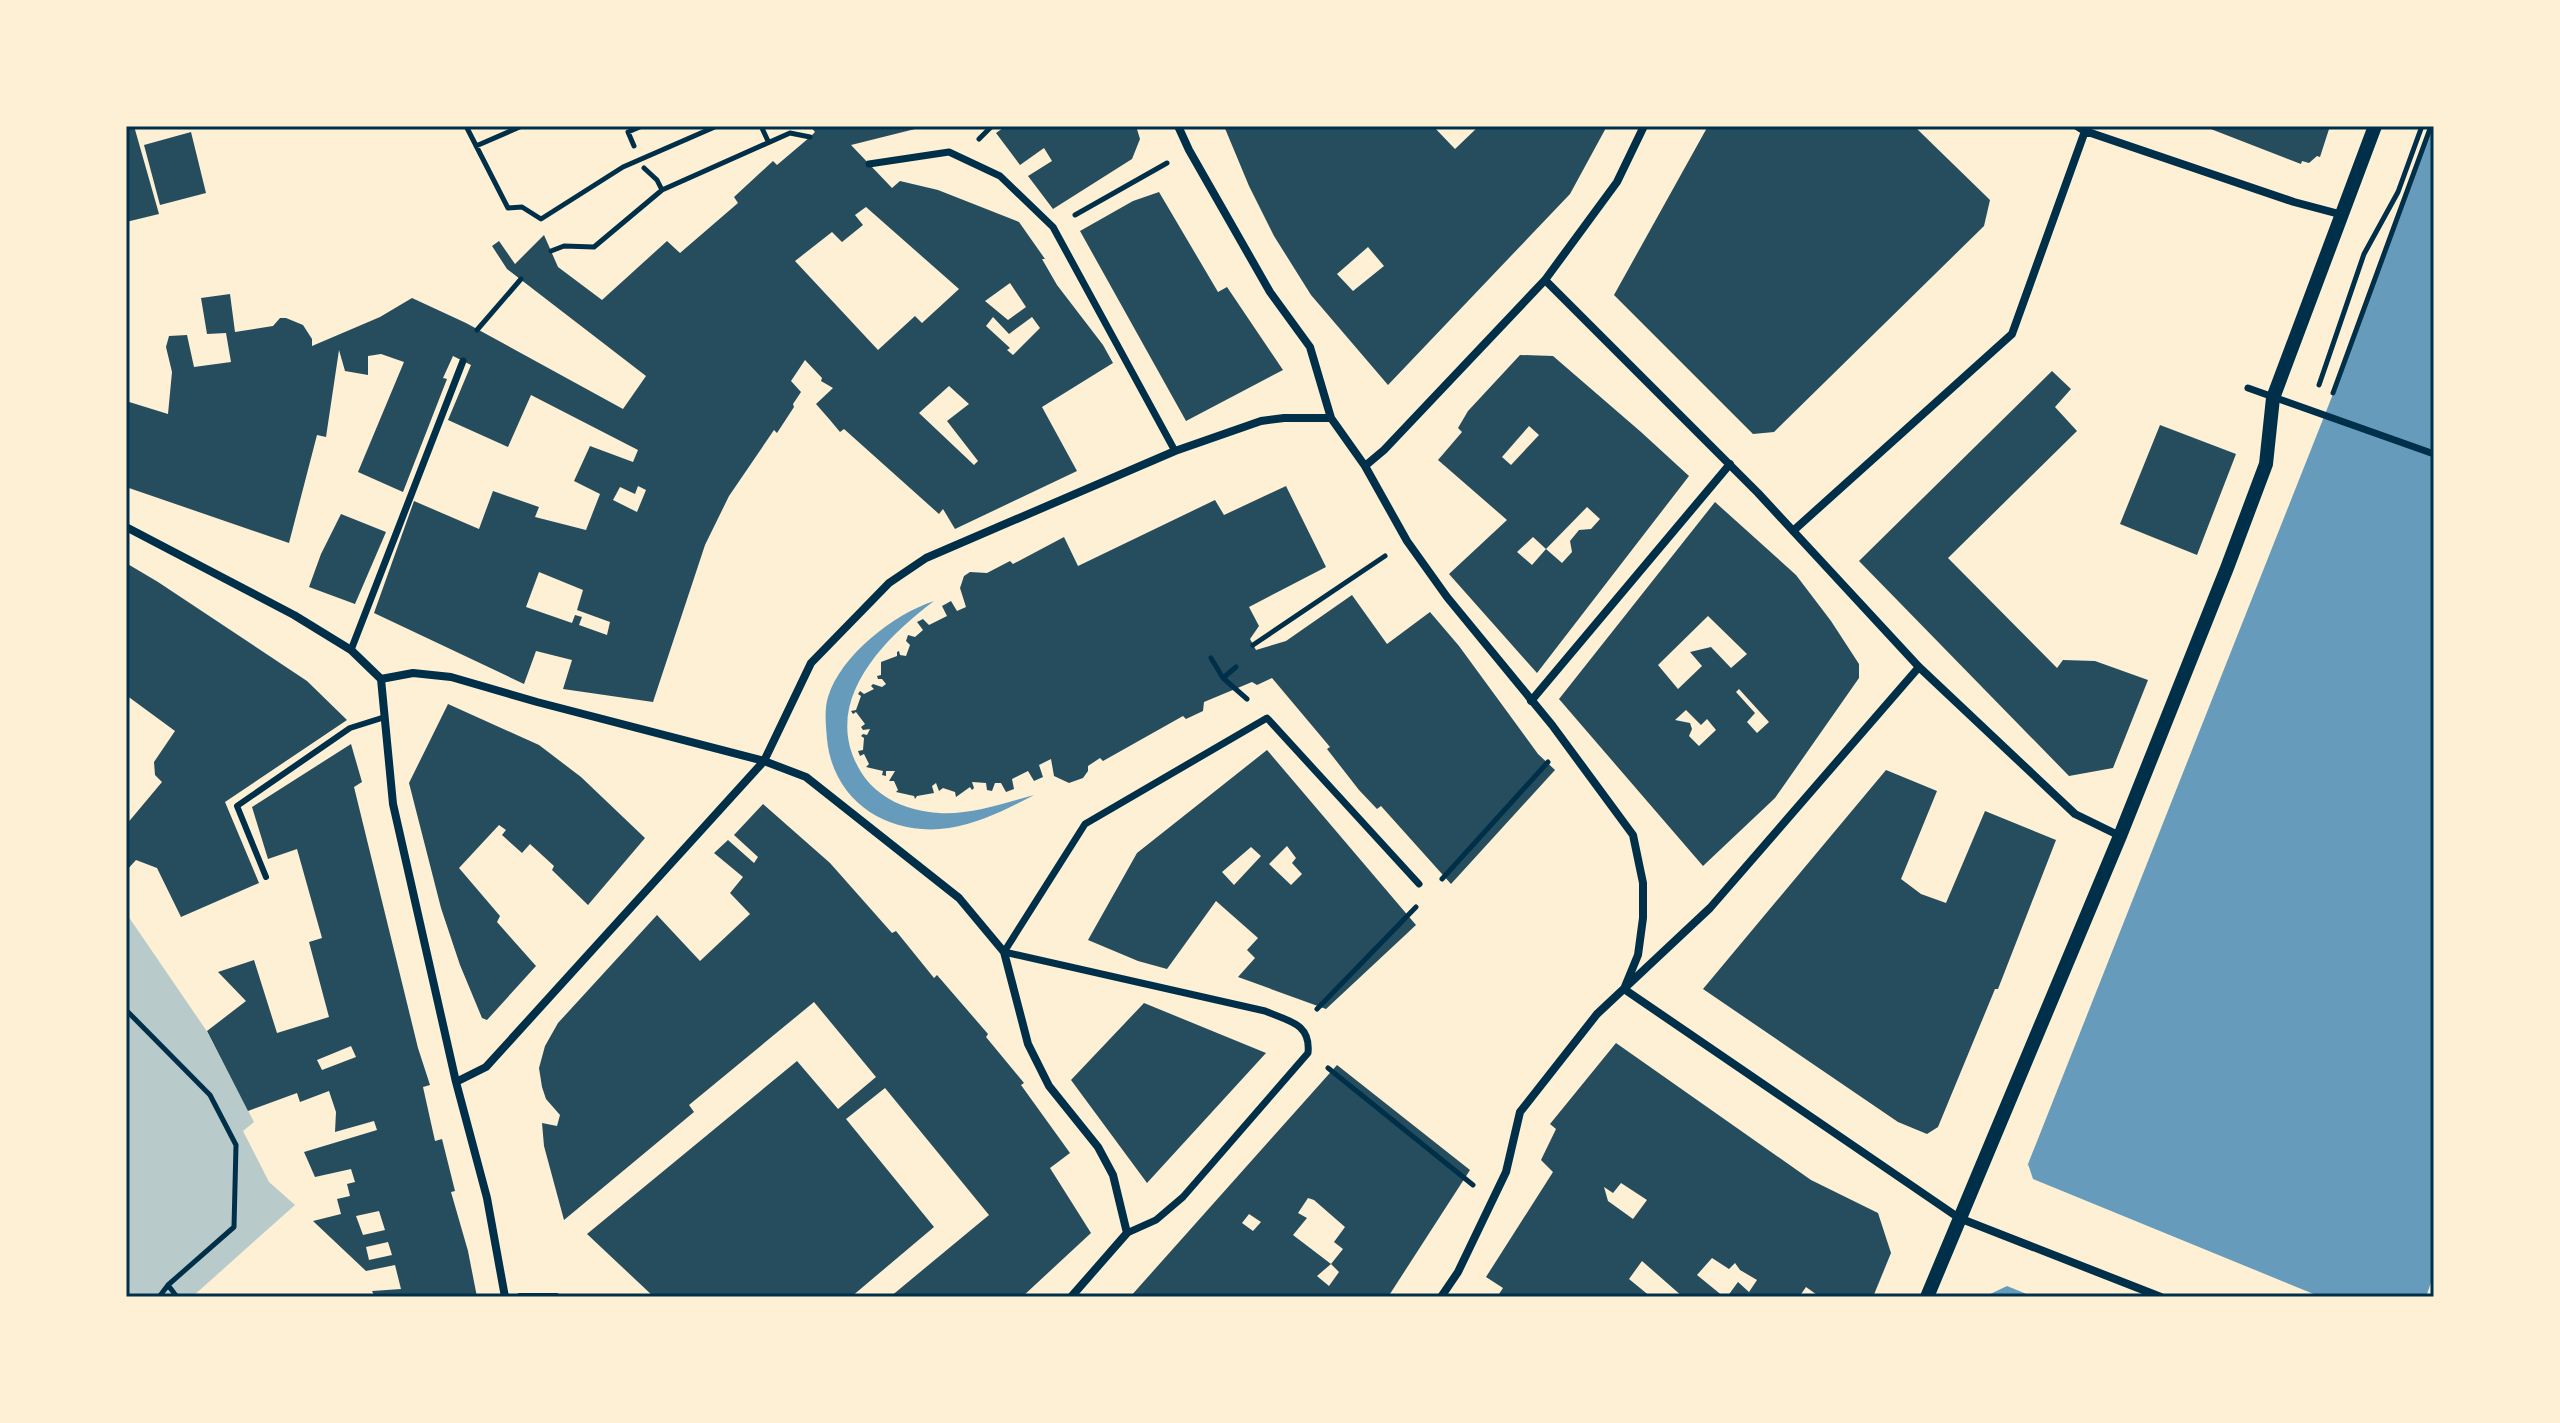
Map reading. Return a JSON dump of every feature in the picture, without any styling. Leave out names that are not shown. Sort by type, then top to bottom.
[{"type":"street","points":[[1178,126],[1270,292],[1310,347],[1331,418],[1365,466],[1387,510],[1447,597],[1565,743],[1633,835],[1640,858],[1643,918],[1638,955],[1624,989]]},
{"type":"street","points":[[1365,466],[1395,439],[1545,280],[1617,182],[1644,126]]},
{"type":"street","points":[[1927,1297],[2120,836],[2266,464],[2273,398],[2375,126]]},
{"type":"street","points":[[1793,531],[2012,334],[2081,128],[2294,202],[2343,215]]},
{"type":"street","points":[[869,164],[949,152],[1000,176],[1053,227],[1175,451]]},
{"type":"street","points":[[1545,280],[1730,464],[1919,667],[2075,814],[2120,836]]},
{"type":"street","points":[[351,650],[463,361]]},
{"type":"street","points":[[2248,388],[2434,454]]},
{"type":"street","points":[[456,1082],[486,1067],[764,761],[811,663],[889,583],[926,558],[1175,451],[1261,421],[1331,418]]},
{"type":"street","points":[[1531,701],[1730,464]]},
{"type":"street","points":[[126,527],[294,615],[351,650],[381,679],[393,804],[456,1082],[487,1198],[505,1297]]},
{"type":"street","points":[[1441,1297],[1458,1272],[1506,1172],[1520,1112],[1597,1014],[1710,908],[1919,667]]},
{"type":"street","points":[[381,679],[413,673],[451,677],[764,761],[806,777],[959,898],[1004,952],[1028,1044],[1049,1086],[1098,1147],[1113,1175],[1127,1233]]},
{"type":"street","points":[[1004,952],[1085,824],[1267,718],[1419,884]]},
{"type":"street","points":[[1004,952],[1265,1011],[1305,1031],[1309,1041],[1308,1053],[1183,1197],[1156,1220],[1127,1233],[1071,1297]]},
{"type":"street","points":[[1624,989],[1959,1218],[2161,1297]]},
{"type":"street","points":[[520,1297],[556,1297]]},
{"type":"lane","points":[[266,877],[237,806],[350,728],[385,717]]},
{"type":"path","points":[[466,126],[508,208],[522,207],[541,219],[623,167],[717,126]]},
{"type":"path","points":[[476,146],[522,126]]},
{"type":"path","points":[[634,146],[628,132],[642,126]]},
{"type":"path","points":[[761,126],[768,141]]},
{"type":"path","points":[[2310,411],[2364,254],[2398,192],[2422,126]]},
{"type":"path","points":[[2347,399],[2333,394],[2431,126]]},
{"type":"path","points":[[551,251],[564,246],[594,247],[662,190],[790,133],[810,137]]},
{"type":"path","points":[[1053,227],[1189,150]]},
{"type":"path","points":[[644,168],[657,180],[662,190]]},
{"type":"path","points":[[477,330],[521,279]]},
{"type":"path","points":[[1253,645],[1370,566]]},
{"type":"path","points":[[1211,658],[1223,678],[1236,667]]},
{"type":"path","points":[[1444,877],[1547,762]]},
{"type":"path","points":[[1318,1007],[1408,916]]},
{"type":"path","points":[[126,1010],[210,1095],[236,1145],[234,1227],[168,1285],[159,1297]]},
{"type":"path","points":[[1332,1071],[1465,1179]]},
{"type":"path","points":[[168,1285],[177,1297]]},
{"type":"shaded area","points":[[126,913],[206,1030],[254,1122],[243,1131],[269,1182],[295,1205],[192,1297],[126,1297]]},
{"type":"water","points":[[2431,126],[2434,126],[2434,1274],[2426,1297],[1988,1297],[2028,1164],[2333,394]]},
{"type":"water","points":[[934,601],[877,654],[852,698],[847,722],[850,747],[861,772],[885,796],[927,812],[975,810],[1034,795],[972,823],[927,829],[905,827],[886,820],[852,797],[840,781],[832,761],[826,713],[828,697],[835,681],[857,652],[886,626]]},
{"type":"pier","points":[[2028,1164],[2033,1179],[2321,1297],[2034,1297],[2007,1286],[1984,1297],[2010,1210]]},
{"type":"building","points":[[126,126],[134,126],[159,214],[126,222]]},
{"type":"building","points":[[810,126],[927,126],[851,145],[892,188],[900,181],[938,190],[1019,222],[1045,259],[1042,259],[1057,285],[1113,363],[1042,407],[1077,471],[955,529],[943,509],[939,514],[844,429],[840,432],[816,404],[833,388],[821,381],[822,378],[805,360],[791,381],[801,392],[794,407],[777,433],[774,430],[729,496],[705,545],[653,702],[563,689],[572,660],[536,651],[524,684],[374,613],[414,501],[479,529],[493,491],[539,507],[535,517],[586,530],[600,494],[574,481],[590,446],[633,462],[638,450],[531,395],[508,447],[448,420],[471,365],[453,356],[403,492],[358,472],[404,362],[381,354],[368,356],[368,375],[345,371],[339,350],[326,437],[317,435],[289,543],[126,487],[126,401],[168,414],[172,372],[166,347],[169,336],[187,335],[194,367],[231,362],[226,333],[207,334],[201,298],[230,294],[235,332],[273,326],[280,318],[286,318],[303,325],[312,339],[312,346],[380,317],[412,298],[466,323],[623,409],[646,376],[507,269],[492,246],[499,241],[515,264],[544,235],[558,267],[602,300],[667,241],[680,253],[738,203],[734,197],[773,161],[777,165],[815,132]],"holes":[[[866,207],[959,289],[922,323],[915,316],[878,350],[795,261],[832,232],[842,242],[863,225],[855,215]],[[1010,283],[1026,307],[1008,320],[985,301]],[[993,317],[1009,334],[1032,317],[1040,328],[1013,355],[1007,350],[1010,348],[986,326]],[[949,386],[969,404],[947,421],[978,461],[974,465],[919,413]],[[638,486],[646,490],[637,512],[613,500],[620,487],[635,494]],[[539,572],[583,590],[577,610],[610,622],[607,635],[579,625],[582,617],[575,615],[572,623],[526,607]]]},
{"type":"building","points":[[1006,126],[1136,126],[1140,139],[1132,159],[1053,209],[1028,176],[1052,161],[1044,148],[1020,165],[996,133]]},
{"type":"building","points":[[1224,126],[1433,126],[1455,149],[1479,126],[1607,126],[1570,194],[1388,385],[1311,295],[1274,236]],"holes":[[[1368,247],[1384,266],[1353,291],[1337,274]]]},
{"type":"building","points":[[1708,126],[1914,126],[1990,200],[1984,226],[1774,432],[1753,434],[1614,295]]},
{"type":"building","points":[[2203,126],[2330,126],[2320,157],[2309,163],[2302,161],[2301,164]]},
{"type":"building","points":[[191,132],[206,193],[160,205],[144,145]]},
{"type":"building","points":[[1159,192],[1218,292],[1227,287],[1283,370],[1186,421],[1080,231],[1133,201]]},
{"type":"building","points":[[1520,355],[1553,356],[1689,476],[1537,673],[1449,574],[1507,520],[1438,460],[1462,432],[1458,428],[1468,411]],"holes":[[[1529,426],[1539,435],[1511,465],[1502,457]],[[1587,507],[1600,519],[1591,529],[1579,530],[1570,541],[1572,552],[1562,563],[1546,549]],[[1533,537],[1546,549],[1532,565],[1517,552]]]},
{"type":"building","points":[[2052,371],[2071,389],[2055,407],[2077,431],[1948,558],[2057,668],[2063,660],[2095,661],[2148,680],[2113,768],[2069,776],[1859,561]]},
{"type":"building","points":[[2160,425],[2236,454],[2197,555],[2120,524]]},
{"type":"building","points":[[1286,486],[1326,567],[1249,607],[1259,626],[1250,639],[1256,650],[1286,641],[1352,595],[1387,644],[1430,612],[1459,646],[1538,754],[1555,770],[1451,884],[1381,806],[1377,809],[1359,790],[1327,749],[1330,747],[1272,678],[1257,685],[1252,682],[1204,702],[1203,711],[1186,719],[1183,716],[1103,761],[1100,758],[1088,766],[1083,778],[1069,783],[1054,776],[1051,759],[1039,765],[1043,777],[1034,781],[1028,771],[1012,779],[1014,789],[1006,792],[1001,783],[995,783],[992,791],[987,790],[986,783],[972,782],[972,790],[970,787],[956,797],[955,792],[943,788],[939,791],[936,783],[932,786],[934,793],[915,799],[914,796],[896,792],[894,781],[889,781],[895,771],[886,771],[886,776],[882,775],[883,771],[866,767],[869,764],[864,754],[860,756],[858,751],[863,750],[864,738],[861,736],[867,735],[870,729],[863,730],[861,727],[865,724],[856,712],[853,714],[851,711],[856,710],[861,696],[858,694],[874,689],[873,684],[882,687],[886,684],[877,676],[881,675],[881,662],[897,656],[899,651],[900,655],[906,656],[910,645],[906,641],[908,635],[915,637],[923,630],[917,622],[923,619],[929,625],[947,616],[942,606],[951,601],[957,611],[966,607],[960,588],[964,576],[970,572],[987,573],[1010,561],[1013,564],[1064,537],[1078,566],[1215,500],[1224,515]]},
{"type":"building","points":[[1715,502],[1796,575],[1859,664],[1859,678],[1775,798],[1703,866],[1559,699]],"holes":[[[1708,616],[1747,654],[1731,668],[1711,647],[1690,652],[1702,666],[1678,689],[1658,665]],[[1739,689],[1769,722],[1757,733],[1747,722],[1755,713],[1736,692]],[[1686,710],[1701,725],[1707,719],[1716,730],[1699,746],[1689,736],[1692,729],[1690,723],[1675,720]]]},
{"type":"building","points":[[341,514],[386,532],[355,604],[309,587]]},
{"type":"building","points":[[126,563],[307,681],[347,720],[225,802],[259,883],[181,917],[157,868],[136,860],[126,871],[126,825],[162,782],[155,775],[154,762],[175,731],[126,695]]},
{"type":"building","points":[[448,704],[539,745],[581,777],[645,838],[588,905],[530,844],[522,853],[502,835],[506,830],[499,825],[459,868],[500,916],[497,922],[536,966],[487,1020],[482,1018],[460,965],[441,908],[409,783]]},
{"type":"building","points":[[351,744],[362,782],[354,787],[418,1048],[430,1085],[423,1087],[435,1141],[442,1139],[455,1191],[451,1192],[477,1297],[375,1297],[372,1291],[401,1289],[395,1265],[366,1271],[313,1221],[341,1214],[337,1199],[350,1196],[347,1184],[355,1182],[351,1169],[315,1177],[304,1152],[377,1130],[374,1121],[335,1132],[336,1112],[329,1091],[300,1102],[297,1093],[248,1111],[207,1031],[246,1001],[218,972],[254,960],[277,1033],[329,1017],[309,942],[322,938],[297,849],[268,859],[252,807]],"holes":[[[351,1046],[356,1057],[322,1070],[317,1060]],[[379,1211],[385,1230],[363,1235],[356,1216]],[[388,1242],[392,1255],[369,1260],[366,1247]]]},
{"type":"building","points":[[1267,750],[1416,925],[1326,1009],[1238,977],[1255,958],[1247,950],[1258,938],[1216,901],[1167,969],[1138,961],[1088,940],[1137,853]],"holes":[[[1287,846],[1296,858],[1292,863],[1302,874],[1291,885],[1269,864]],[[1251,847],[1261,856],[1234,885],[1222,872]]]},
{"type":"building","points":[[1886,770],[1937,791],[1901,879],[1921,894],[1946,903],[1985,811],[2056,840],[1998,989],[1995,989],[1938,1127],[1927,1134],[1898,1122],[1703,989]]},
{"type":"building","points":[[763,804],[830,863],[892,933],[896,931],[934,978],[937,975],[988,1034],[986,1037],[1024,1083],[1021,1085],[1070,1153],[1050,1168],[1091,1233],[1022,1297],[890,1297],[989,1215],[885,1088],[846,1119],[934,1227],[851,1297],[654,1297],[587,1234],[797,1061],[838,1109],[876,1077],[814,1002],[689,1105],[694,1112],[564,1220],[544,1146],[542,1123],[557,1126],[560,1115],[546,1099],[542,1087],[539,1068],[545,1046],[558,1023],[657,915],[700,961],[750,914],[730,893],[743,877],[714,853],[728,840],[754,863],[758,857],[734,835]]},
{"type":"building","points":[[1144,1003],[1266,1053],[1147,1183],[1071,1080]]},
{"type":"building","points":[[1616,1043],[1811,1180],[1878,1213],[1891,1253],[1873,1297],[1820,1297],[1806,1287],[1799,1297],[1727,1297],[1738,1282],[1749,1292],[1757,1280],[1740,1270],[1735,1263],[1729,1269],[1712,1258],[1697,1275],[1724,1297],[1683,1297],[1642,1261],[1629,1279],[1651,1297],[1497,1297],[1503,1288],[1486,1277],[1553,1172],[1541,1160],[1556,1129],[1550,1124]],"holes":[[[1621,1183],[1647,1200],[1633,1219],[1608,1201],[1604,1187],[1613,1193]]]},
{"type":"building","points":[[1337,1065],[1470,1170],[1388,1297],[1215,1297],[1208,1294],[1206,1297],[1130,1297]],"holes":[[[1308,1198],[1345,1227],[1334,1242],[1343,1249],[1331,1264],[1293,1235],[1307,1218],[1298,1213]],[[1249,1214],[1261,1222],[1253,1231],[1242,1223]],[[1331,1264],[1339,1272],[1329,1286],[1317,1276]]]}]
